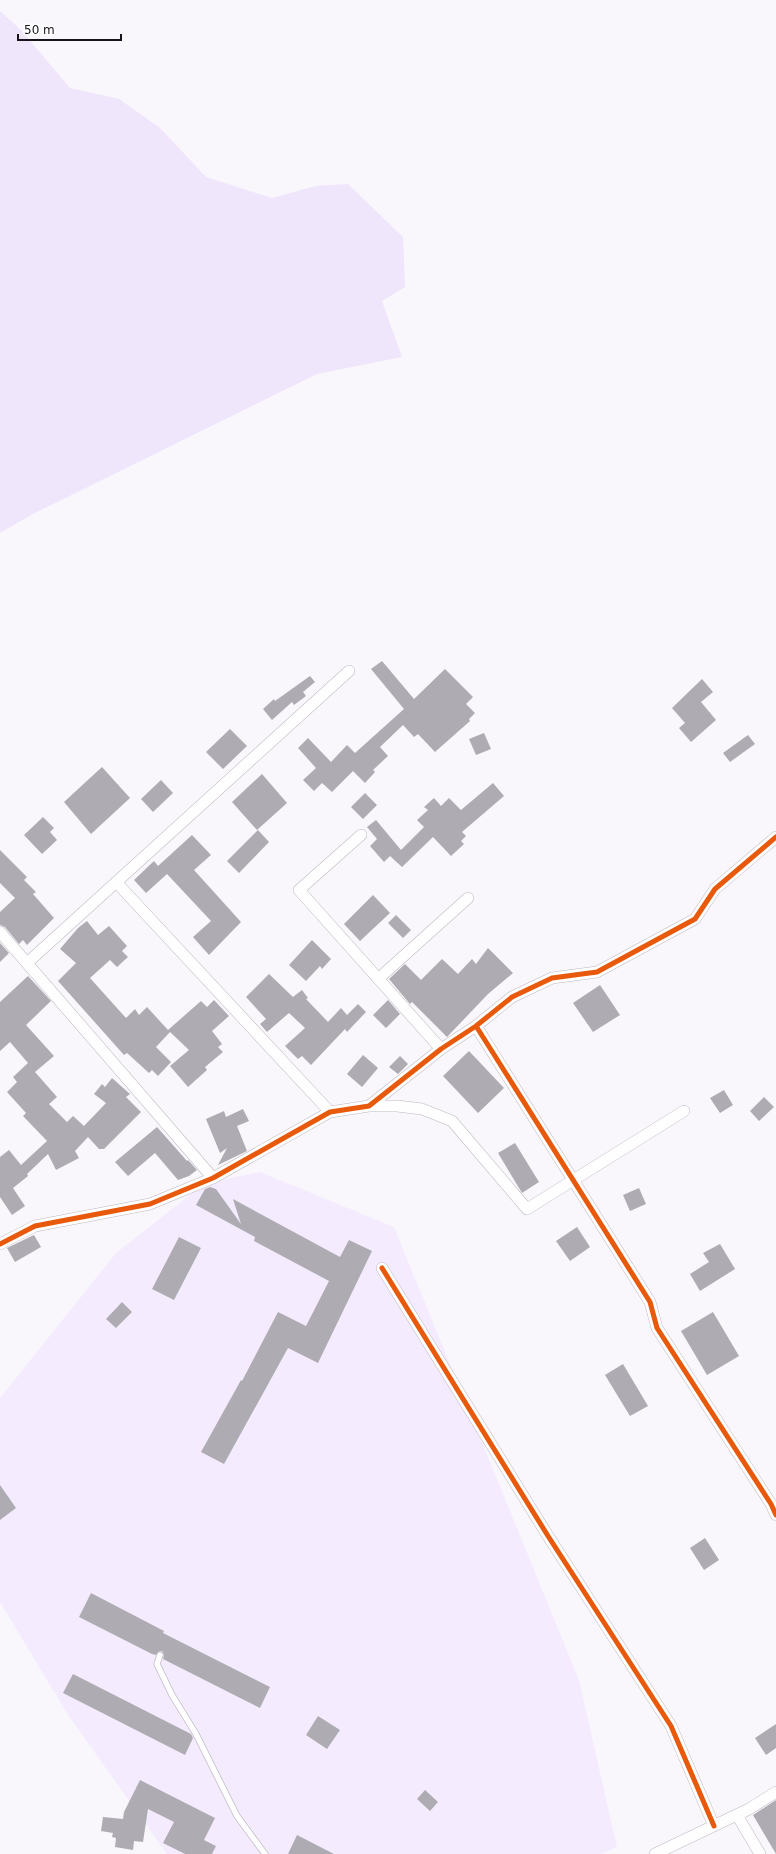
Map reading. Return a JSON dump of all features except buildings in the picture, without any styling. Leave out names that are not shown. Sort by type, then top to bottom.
[{"type":"street","points":[[27,963],[349,671]]},
{"type":"street","points":[[361,835],[299,890],[441,1050]]},
{"type":"street","points":[[369,1106],[441,1050],[476,1026],[512,997],[552,978],[597,972],[695,919],[715,889],[776,837]]},
{"type":"street","points":[[116,882],[330,1112]]},
{"type":"street","points":[[378,979],[468,898]]},
{"type":"street","points":[[0,932],[213,1178]]},
{"type":"street","points":[[476,1026],[650,1302],[657,1328],[771,1504],[776,1515]]},
{"type":"street","points":[[0,1244],[35,1226],[150,1204],[213,1178],[330,1112],[369,1106],[397,1106],[422,1109],[452,1121],[527,1209],[684,1111]]},
{"type":"street","points":[[382,1268],[548,1536],[672,1726],[714,1826]]},
{"type":"street","points":[[655,1854],[737,1815],[776,1792]]},
{"type":"street","points":[[737,1815],[760,1854]]},
{"type":"lane","points":[[160,1655],[157,1664],[172,1695],[196,1734],[236,1816],[265,1854]]},
{"type":"shaded area","points":[[0,11],[21,30],[70,88],[119,99],[160,128],[206,177],[272,198],[316,186],[348,184],[403,237],[405,287],[382,301],[402,357],[317,374],[31,515],[0,533]]},
{"type":"shaded area","points":[[260,1172],[394,1227],[579,1680],[617,1847],[602,1854],[167,1854],[68,1715],[0,1602],[0,1398],[116,1253],[205,1183]]},
{"type":"cycle path","points":[[0,1244],[35,1226],[150,1204],[213,1178],[330,1112],[369,1106],[441,1049],[476,1026],[512,997],[552,978],[597,972],[695,919],[715,889],[776,837]]},
{"type":"cycle path","points":[[476,1026],[650,1302],[657,1328],[771,1504],[776,1515]]},
{"type":"cycle path","points":[[382,1268],[548,1536],[671,1726],[714,1826]]}]
